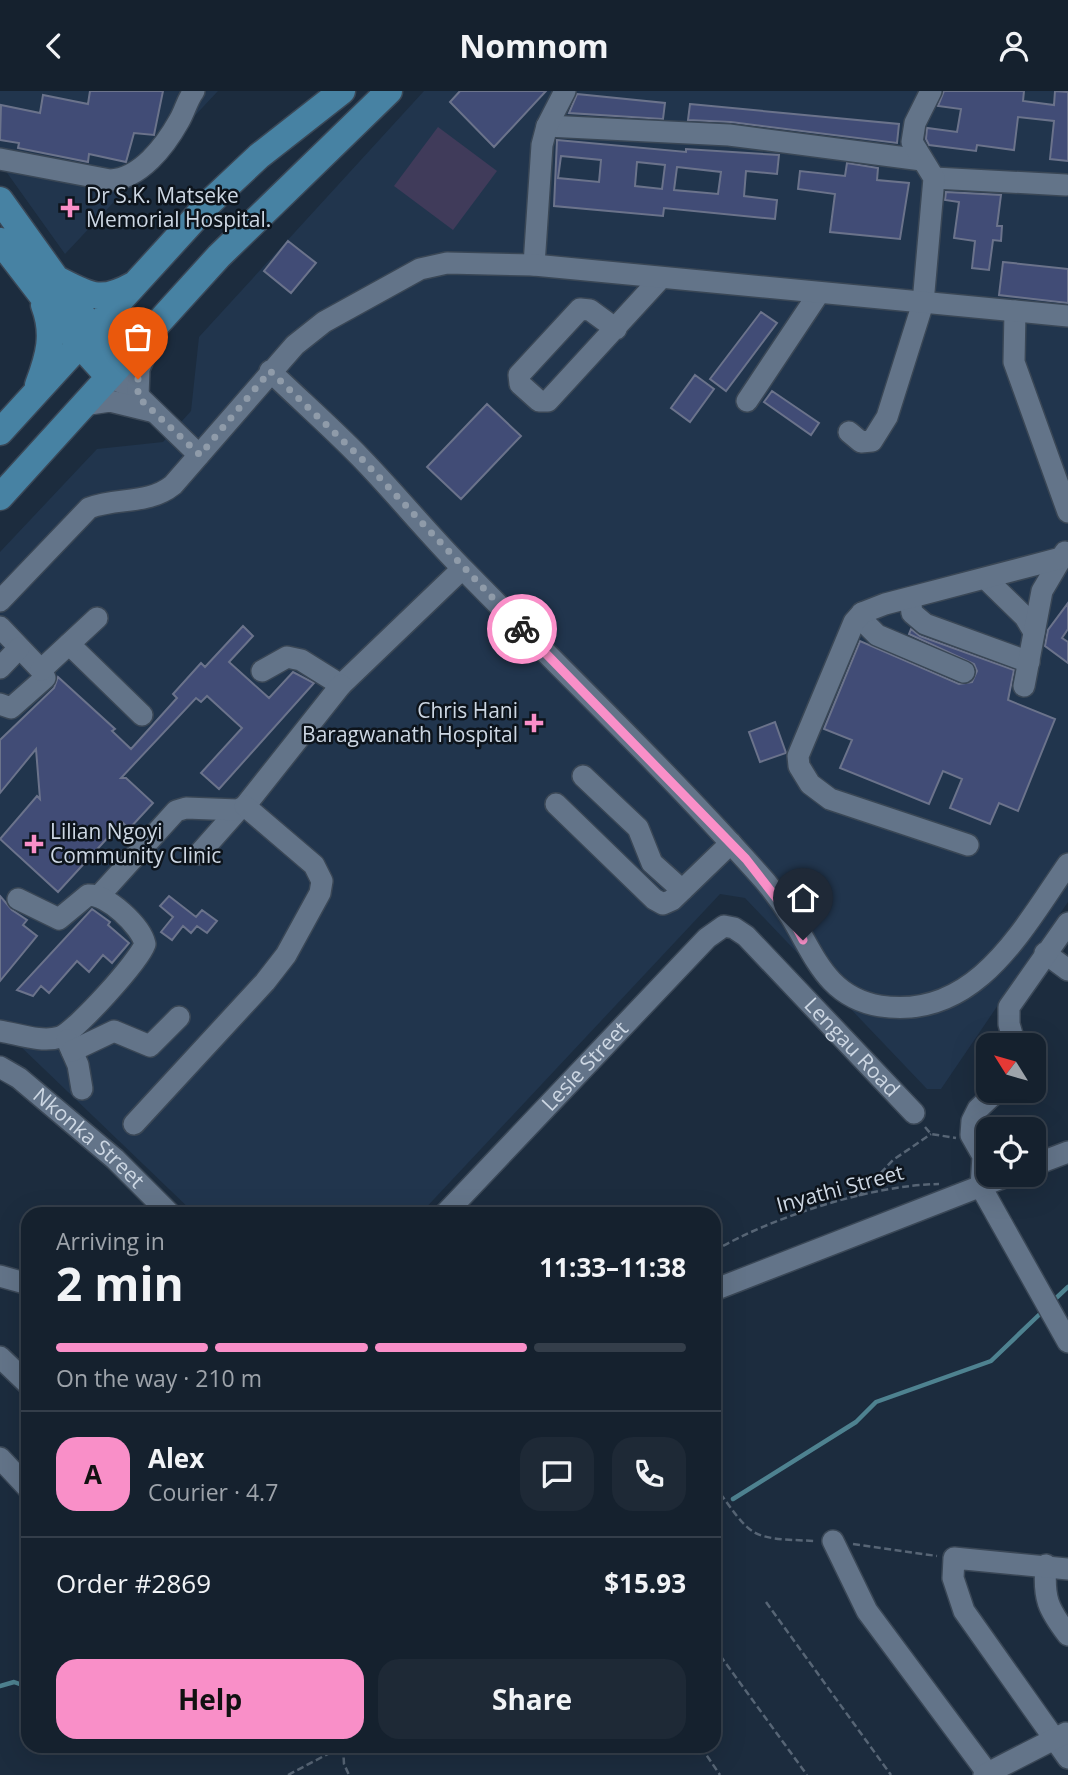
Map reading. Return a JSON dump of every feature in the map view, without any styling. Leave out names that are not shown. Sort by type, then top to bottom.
[{"type":"main road","points":[[0,432],[220,193],[260,156],[342,91]]},
{"type":"main road","points":[[0,497],[83,405],[130,387],[160,321],[257,218],[389,91]]},
{"type":"main road","points":[[0,200],[49,288],[86,337],[130,387]]},
{"type":"main road","points":[[0,241],[49,288],[103,296],[137,283]]},
{"type":"main road","points":[[36,394],[49,353],[52,331],[49,288]]},
{"type":"street","points":[[0,159],[110,180],[123,179],[146,163],[174,130],[194,91]]},
{"type":"street","points":[[534,265],[542,145],[547,126],[565,91]]},
{"type":"street","points":[[849,432],[861,442],[872,441],[878,434],[887,417],[923,303],[928,169],[914,148],[913,134],[931,91]]},
{"type":"street","points":[[547,126],[730,135],[928,169],[1066,185]]},
{"type":"street","points":[[0,601],[89,508],[106,502],[142,499],[162,494],[200,455],[270,371],[312,330],[407,274],[447,263],[534,265],[1068,316]]},
{"type":"street","points":[[616,329],[590,310],[580,309],[519,375],[520,384],[539,401],[548,401],[616,329],[661,278]]},
{"type":"street","points":[[747,401],[819,293]]},
{"type":"street","points":[[1014,311],[1014,362],[1068,512]]},
{"type":"street","points":[[83,405],[110,401],[130,387],[160,321]]},
{"type":"street","points":[[270,371],[361,458],[462,569],[731,843],[791,917],[815,963],[842,989],[861,1001],[899,1007],[943,999],[983,977],[1002,957],[1068,864]]},
{"type":"street","points":[[130,387],[200,455]]},
{"type":"street","points":[[968,845],[831,799],[803,774],[798,756],[854,622],[862,613],[986,579],[1065,553]]},
{"type":"street","points":[[1024,686],[1042,591],[1065,553]]},
{"type":"street","points":[[199,854],[242,808],[341,685],[462,569]]},
{"type":"street","points":[[986,579],[1018,610],[1034,632]]},
{"type":"street","points":[[911,598],[912,613],[925,624],[1029,662]]},
{"type":"street","points":[[862,613],[867,625],[877,635],[964,672]]},
{"type":"street","points":[[41,670],[97,618]]},
{"type":"street","points":[[0,627],[41,670],[45,678],[11,708],[0,704]]},
{"type":"street","points":[[69,644],[142,715]]},
{"type":"street","points":[[0,668],[19,648]]},
{"type":"street","points":[[262,671],[287,657],[301,660],[341,685]]},
{"type":"street","points":[[583,776],[638,828],[652,863],[682,890]]},
{"type":"street","points":[[556,803],[654,899],[663,904],[682,890],[731,843]]},
{"type":"street","points":[[99,896],[176,811],[186,808],[242,808],[314,865],[322,881],[320,893],[286,955],[265,982],[134,1124]]},
{"type":"street","points":[[18,899],[59,919],[88,895],[99,896],[139,930],[145,944],[68,1043]]},
{"type":"street","points":[[1012,1033],[1009,1007],[1068,923]]},
{"type":"street","name":"Lengau Road","points":[[728,926],[746,936],[914,1113]]},
{"type":"street","name":"Lesie Street","points":[[452,1207],[707,938],[719,928],[728,926]]},
{"type":"street","points":[[1045,953],[1068,970]]},
{"type":"street","points":[[0,1031],[68,1043],[114,1031],[150,1047],[178,1017]]},
{"type":"street","points":[[68,1043],[82,1089]]},
{"type":"street","name":"Nkonka Street","points":[[0,1067],[19,1079],[114,1159],[163,1207]]},
{"type":"street","points":[[976,1144],[971,1135],[972,1121],[984,1103]]},
{"type":"street","points":[[1046,1160],[1068,1152]]},
{"type":"street","points":[[721,1287],[981,1187],[1068,1342]]},
{"type":"street","points":[[0,1276],[21,1282]]},
{"type":"street","points":[[0,1357],[21,1377]]},
{"type":"street","points":[[0,1458],[21,1480]]},
{"type":"street","points":[[834,1541],[867,1611],[987,1774],[1062,1736]]},
{"type":"street","points":[[1068,1569],[954,1558],[953,1578],[964,1611],[1062,1736],[1068,1758]]},
{"type":"street","points":[[1046,1565],[1044,1590],[1050,1611],[1068,1635]]},
{"type":"path","points":[[914,1113],[931,1134],[951,1139],[971,1135]]},
{"type":"path","points":[[859,1196],[893,1160],[931,1134]]},
{"type":"path","name":"Inyathi Street","points":[[721,1248],[776,1221],[859,1196],[902,1185],[948,1183]]},
{"type":"path","points":[[766,1602],[891,1775]]},
{"type":"path","points":[[721,1657],[807,1775]]},
{"type":"path","points":[[288,1775],[330,1753]]},
{"type":"path","points":[[343,1753],[349,1775]]},
{"type":"path","points":[[705,1753],[720,1775]]},
{"type":"shaded area","name":"Dr S.K. Matseke Memorial Hospital.","points":[[0,91],[218,91],[65,254],[0,163]]},
{"type":"shaded area","name":"Chris Hani Baragwanath Hospital","points":[[424,91],[1068,91],[1068,902],[979,1033],[976,1033],[976,1037],[941,1089],[927,1089],[745,898],[720,894],[427,1207],[188,1207],[17,1043],[0,1039],[0,552],[97,449],[163,442],[191,411],[199,337]]},
{"type":"shaded area","points":[[438,127],[497,171],[453,230],[394,186]]},
{"type":"building","points":[[90,91],[163,91],[154,135],[134,133],[126,162],[89,154],[88,162],[18,148],[19,143],[0,140],[1,105],[40,113],[43,95],[88,104]]},
{"type":"building","points":[[460,91],[546,91],[494,147],[450,102]]},
{"type":"building","points":[[944,91],[1024,91],[1023,101],[1054,105],[1055,91],[1068,92],[1068,161],[1050,159],[1054,121],[1018,117],[1014,150],[977,145],[976,151],[929,145],[926,139],[927,128],[957,132],[961,109],[938,106]]},
{"type":"building","points":[[577,94],[665,103],[663,119],[569,113]]},
{"type":"building","points":[[690,104],[899,124],[897,143],[731,122],[688,120]]},
{"type":"building","points":[[557,140],[686,152],[686,149],[779,155],[777,174],[746,171],[744,196],[777,200],[775,219],[664,208],[663,216],[554,206]],"holes":[[[561,156],[601,160],[599,182],[558,178]],[[637,162],[665,165],[662,189],[635,186]],[[677,167],[721,172],[718,194],[674,190]]]},
{"type":"building","points":[[847,163],[878,168],[877,180],[909,183],[900,239],[830,232],[835,194],[798,189],[800,171],[845,176]]},
{"type":"building","points":[[946,192],[1001,195],[997,226],[1002,226],[1001,241],[993,240],[989,270],[972,268],[975,241],[954,238],[959,202],[945,200]]},
{"type":"building","points":[[288,241],[316,263],[291,293],[264,271]]},
{"type":"building","points":[[1003,262],[1068,269],[1068,303],[999,295]]},
{"type":"building","points":[[761,312],[777,323],[726,391],[710,379]]},
{"type":"building","points":[[695,375],[714,389],[690,422],[671,408]]},
{"type":"building","points":[[772,391],[819,423],[811,435],[764,402]]},
{"type":"building","points":[[487,404],[521,436],[461,499],[427,467]]},
{"type":"building","points":[[1068,603],[1068,629],[1062,638],[1068,642],[1068,663],[1045,646],[1048,630]]},
{"type":"building","points":[[243,626],[253,636],[229,662],[269,698],[293,672],[314,683],[219,789],[201,773],[242,728],[207,696],[201,702],[196,698],[121,778],[126,778],[153,803],[129,829],[122,822],[58,892],[0,839],[37,796],[40,799],[36,749],[0,793],[0,740],[54,688],[58,677],[115,729],[112,731],[131,749],[177,698],[173,694],[201,663],[205,667]]},
{"type":"building","points":[[911,629],[920,636],[1014,670],[1008,700],[1055,719],[1018,811],[999,803],[990,824],[950,808],[962,779],[943,771],[929,804],[840,768],[852,740],[824,729],[860,641],[959,684],[972,682],[977,671],[974,664],[909,634]]},
{"type":"building","points":[[775,722],[786,753],[760,762],[749,732]]},
{"type":"building","points":[[0,896],[12,910],[27,920],[23,925],[37,936],[0,981]]},
{"type":"building","points":[[169,896],[196,917],[202,910],[217,921],[207,933],[197,926],[191,933],[183,926],[172,940],[161,932],[173,917],[160,906]]},
{"type":"building","points":[[92,909],[110,922],[108,925],[129,943],[112,963],[103,955],[89,972],[77,961],[49,993],[41,986],[33,996],[17,990]]},
{"type":"waterway","points":[[1053,1301],[1068,1287]]},
{"type":"waterway","points":[[733,1499],[856,1422],[876,1402],[991,1361],[1042,1312]]},
{"type":"waterway","points":[[0,1686],[14,1682],[21,1684]]},
{"type":"way so far","points":[[138,379],[138,397],[200,455],[270,371],[361,458],[462,569],[522,629]]},
{"type":"place","name":"Dr S.K. Matseke Memorial Hospital.","points":[[70,208]]},
{"type":"place","name":"Chris Hani Baragwanath Hospital","points":[[534,723]]},
{"type":"place","name":"Lilian Ngoyi Community Clinic","points":[[34,844]]},
{"type":"route","points":[[522,629],[746,859],[791,917],[803,940]]}]
